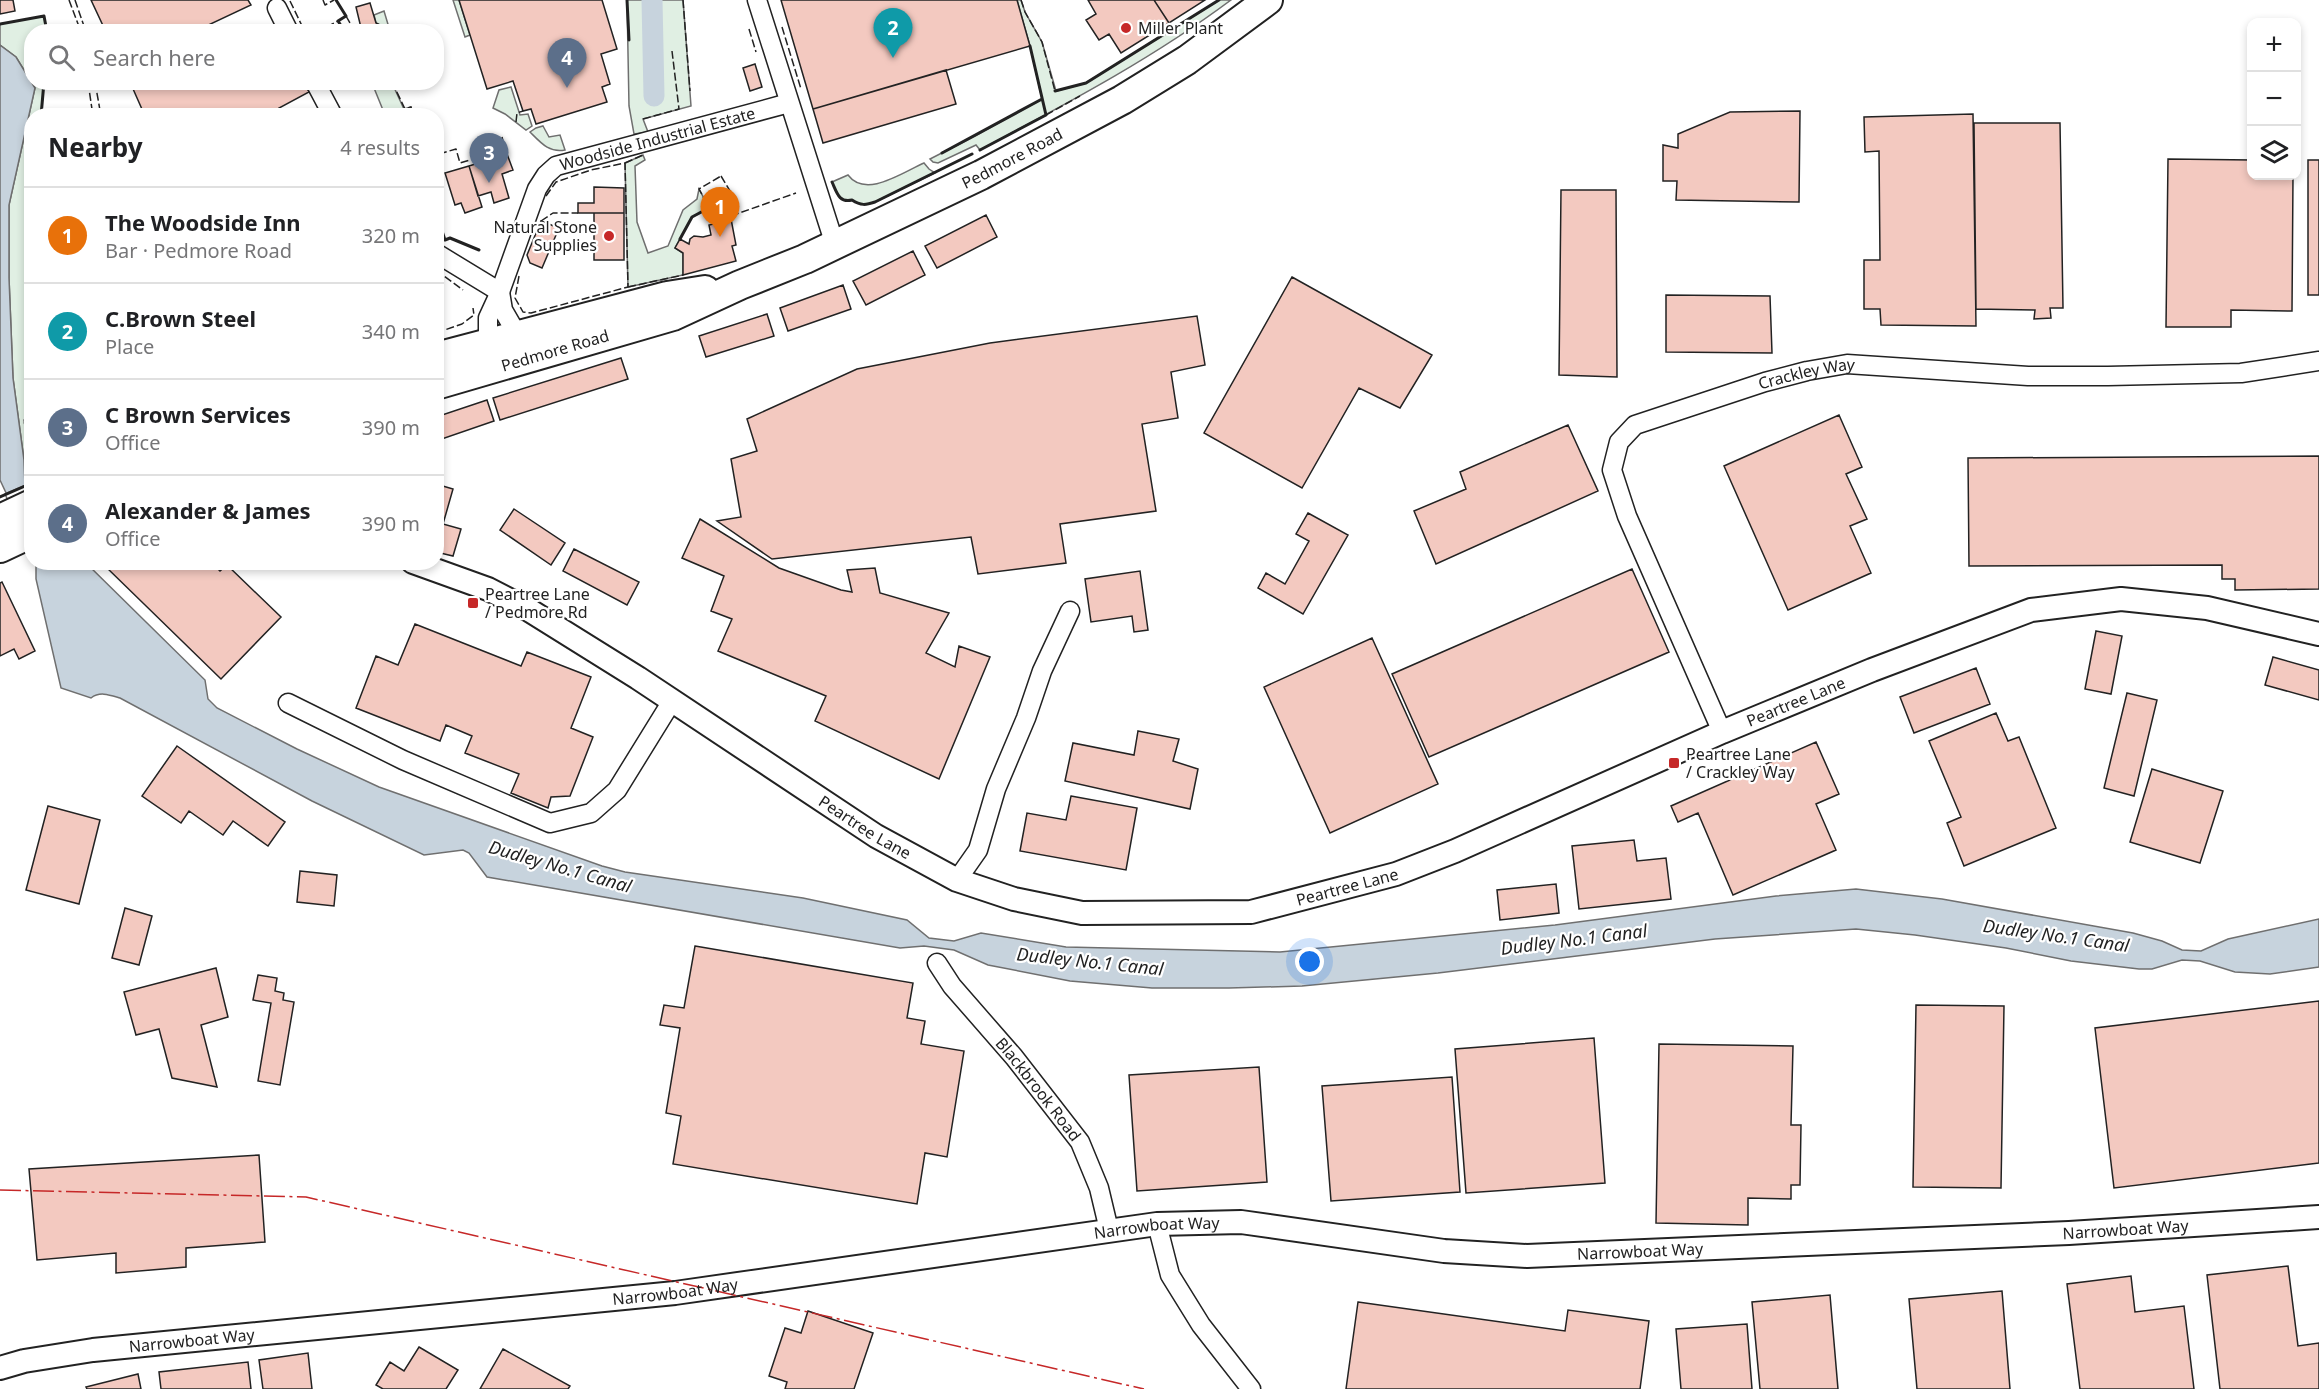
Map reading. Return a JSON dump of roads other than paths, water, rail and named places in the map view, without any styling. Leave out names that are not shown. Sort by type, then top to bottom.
[{"type":"highway","name":"Pedmore Road","points":[[444,356],[673,316],[740,285],[768,275],[981,175],[1122,100],[1187,60],[1268,0]]},
{"type":"highway","name":"Pedmore Road","points":[[444,381],[509,346]]},
{"type":"highway","points":[[10,536],[24,516]]},
{"type":"street","points":[[757,0],[835,245]]},
{"type":"street","points":[[277,8],[285,24]]},
{"type":"street","points":[[319,90],[329,108]]},
{"type":"street","name":"Woodside Industrial Estate","points":[[509,346],[488,333],[488,318],[500,292],[537,189],[546,175],[556,166],[789,103]]},
{"type":"street","points":[[444,259],[500,292],[509,346]]},
{"type":"street","name":"Crackley Way","points":[[1722,732],[1627,516],[1612,470],[1619,442],[1635,425],[1765,382],[1846,364],[2028,376],[2108,376],[2241,373],[2319,361]]},
{"type":"street","name":"Peartree Lane","points":[[435,570],[488,589],[529,609],[876,836],[957,880],[1014,899],[1082,913],[1251,912],[1396,874],[1455,851],[1722,732],[1881,666],[2031,610],[2121,600],[2208,608],[2319,633]]},
{"type":"street","points":[[957,880],[978,850],[996,789],[1026,718],[1042,671],[1070,610]]},
{"type":"street","points":[[288,703],[403,760],[550,823],[591,813],[617,790],[672,701]]},
{"type":"street","name":"Blackbrook Road","points":[[937,963],[952,986],[1014,1057],[1080,1142],[1099,1188],[1109,1230]]},
{"type":"street","name":"Narrowboat Way","points":[[0,1368],[24,1361],[93,1350],[675,1293],[1157,1224],[1241,1222],[1444,1251],[1527,1256],[2069,1233],[2319,1217]]},
{"type":"street","points":[[1157,1224],[1170,1275],[1201,1325],[1251,1389]]},
{"type":"water","points":[[0,45],[16,57],[24,70],[24,90],[35,90],[31,108],[24,108],[24,138],[9,205],[13,378],[24,460],[24,531],[0,480]]},
{"type":"water","name":"Dudley No.1 Canal","points":[[36,570],[93,570],[205,680],[208,699],[217,708],[379,787],[602,866],[625,872],[803,898],[907,920],[929,938],[954,941],[981,933],[1066,947],[1280,952],[1555,925],[1776,896],[1856,889],[1942,899],[2133,933],[2162,941],[2182,950],[2201,951],[2228,939],[2319,919],[2319,967],[2270,974],[2235,972],[2200,961],[2182,960],[2152,969],[2139,969],[2071,961],[2006,948],[1915,935],[1856,929],[1715,939],[1438,973],[1302,986],[1152,988],[1070,981],[988,965],[954,950],[924,946],[900,948],[487,877],[469,853],[463,850],[424,855],[312,801],[120,698],[101,694],[91,698],[61,688],[36,579]]},
{"type":"waterway","points":[[652,0],[654,96]]},
{"type":"place","name":"Miller Plant","points":[[1126,28]]},
{"type":"place","name":"C.Brown Steel","points":[[893,58]]},
{"type":"place","name":"Alexander & James","points":[[567,88]]},
{"type":"place","name":"C Brown Services","points":[[489,183]]},
{"type":"place","name":"Natural Stone Supplies","points":[[609,236]]},
{"type":"place","name":"The Woodside Inn","points":[[720,237]]},
{"type":"place","name":"Peartree Lane / Pedmore Rd","points":[[473,603]]},
{"type":"place","name":"Peartree Lane / Crackley Way","points":[[1674,763]]}]
